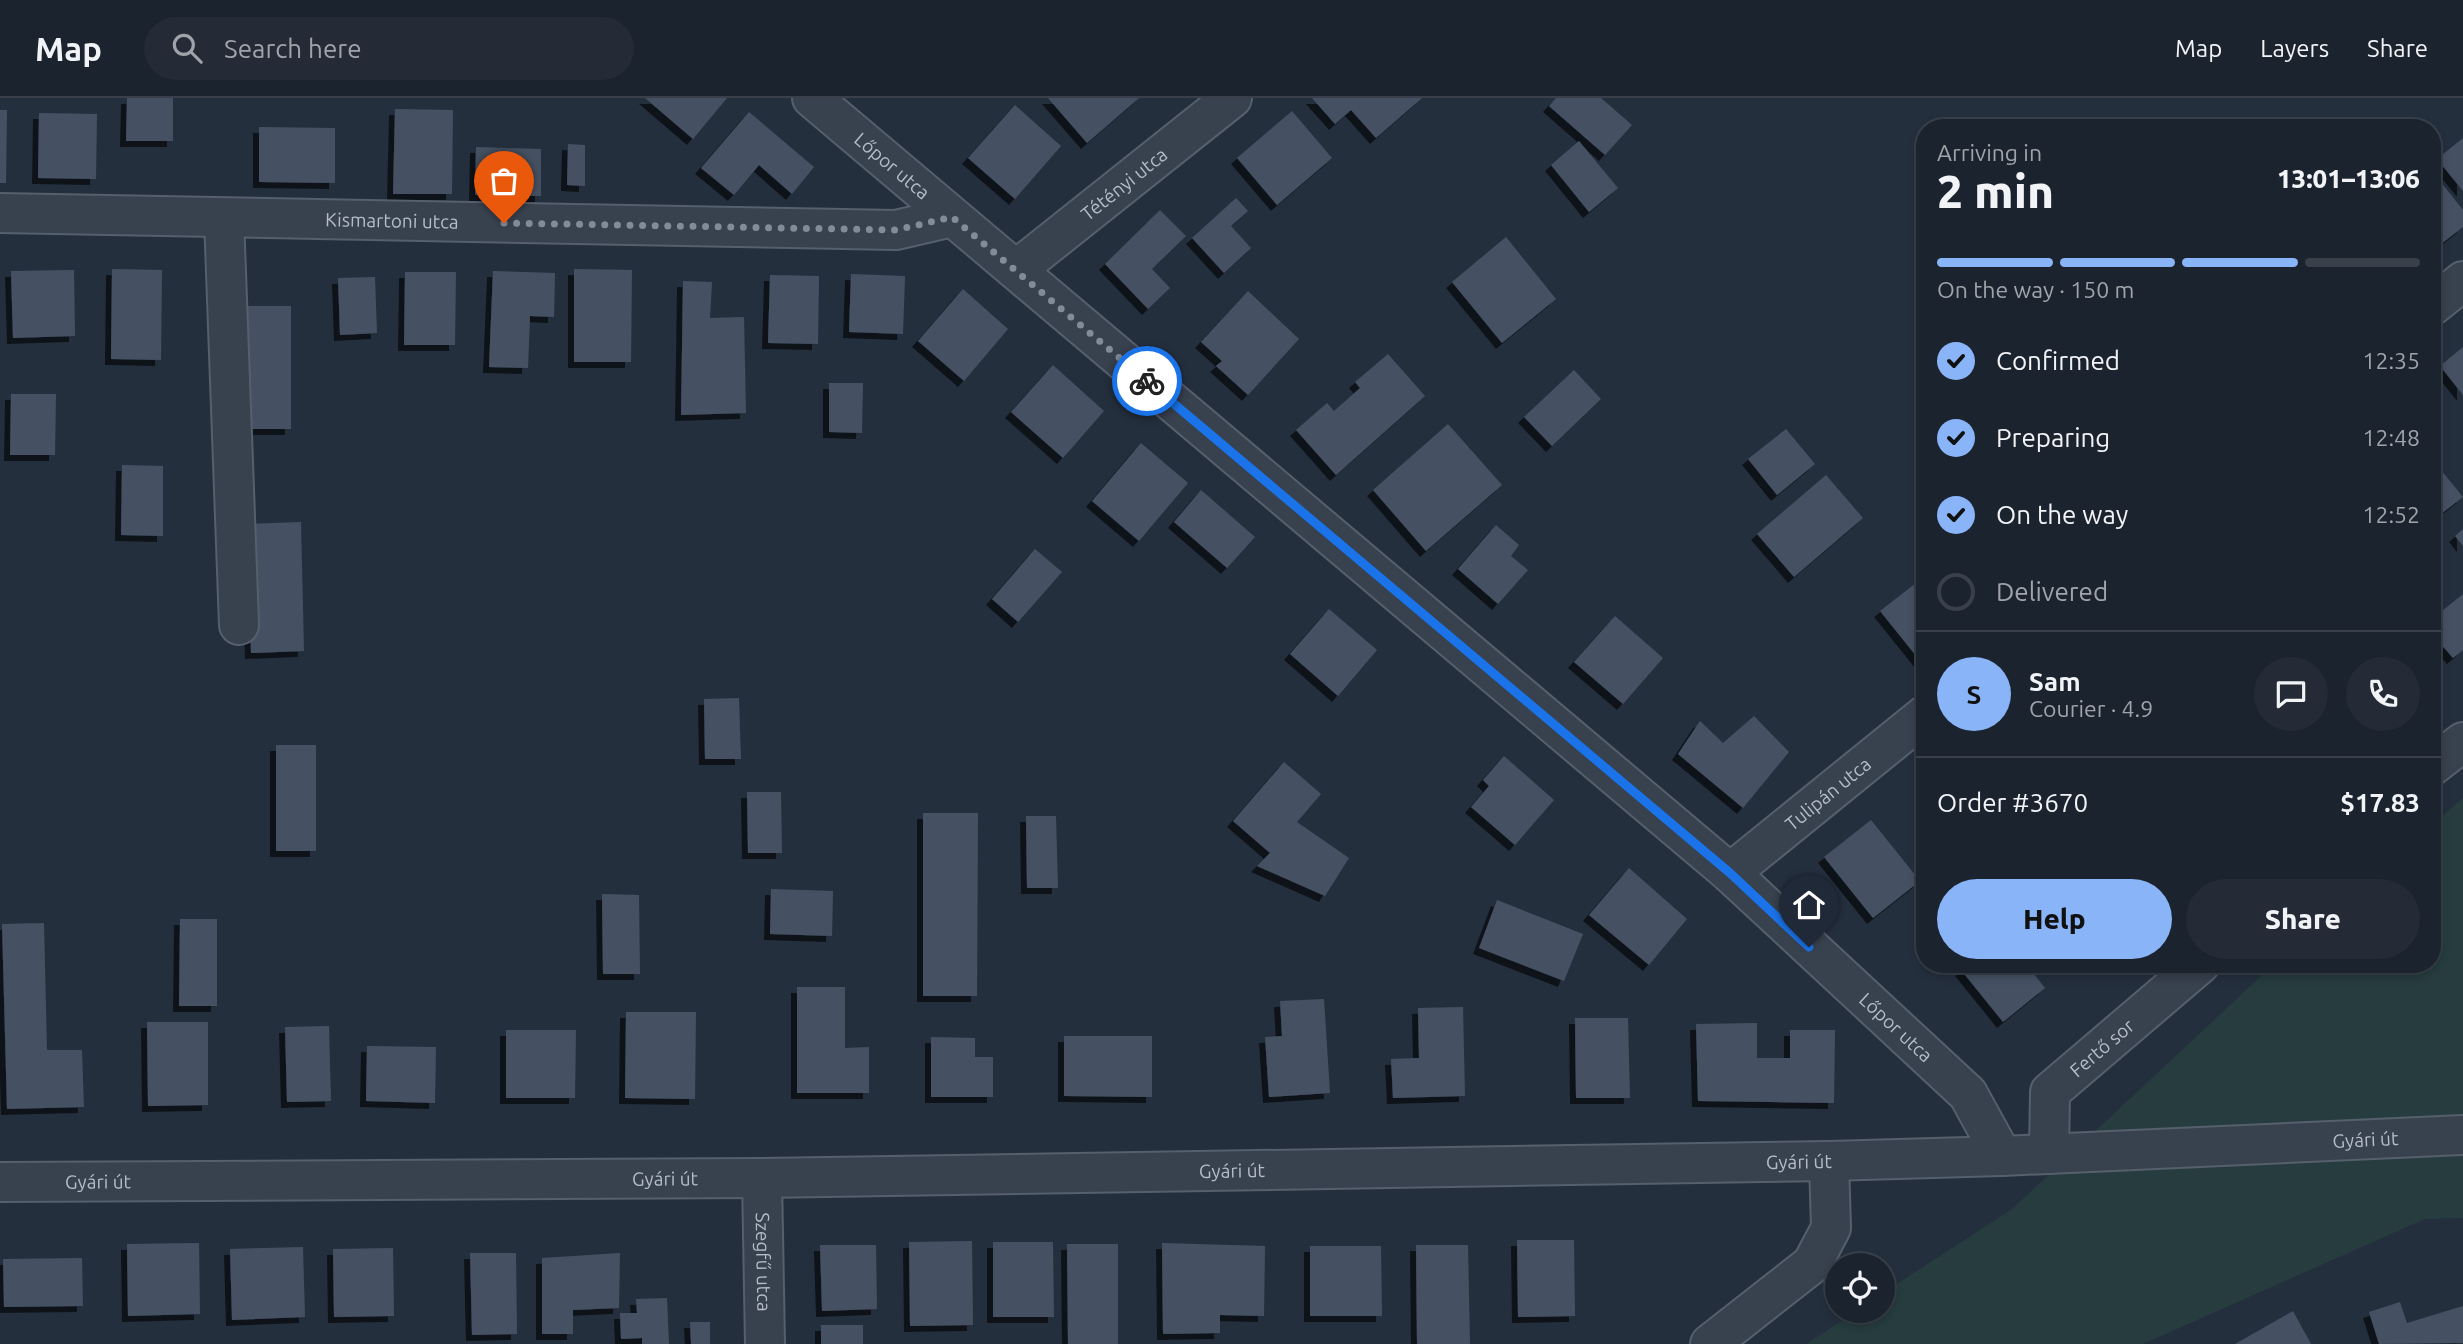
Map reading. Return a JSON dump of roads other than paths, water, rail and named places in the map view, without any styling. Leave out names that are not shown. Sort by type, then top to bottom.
[{"type":"street","name":"Lőpor utca","points":[[812,98],[1730,873],[1968,1094],[2003,1156]]},
{"type":"street","name":"Tétényi utca","points":[[1016,270],[1232,98]]},
{"type":"street","name":"Kismartoni utca","points":[[0,213],[896,230],[952,217]]},
{"type":"street","points":[[224,218],[239,625]]},
{"type":"street","points":[[2441,299],[2463,281]]},
{"type":"street","name":"Tulipán utca","points":[[1730,873],[1916,722]]},
{"type":"street","points":[[2441,759],[2463,742]]},
{"type":"street","name":"Fertő sor","points":[[2049,1154],[2050,1092],[2189,973]]},
{"type":"street","name":"Gyári út","points":[[0,1182],[762,1178],[1829,1161],[2003,1156],[2463,1135]]},
{"type":"street","points":[[1710,1344],[1812,1264],[1831,1228],[1829,1161]]},
{"type":"street","name":"Szegfű utca","points":[[762,1178],[765,1344]]}]
